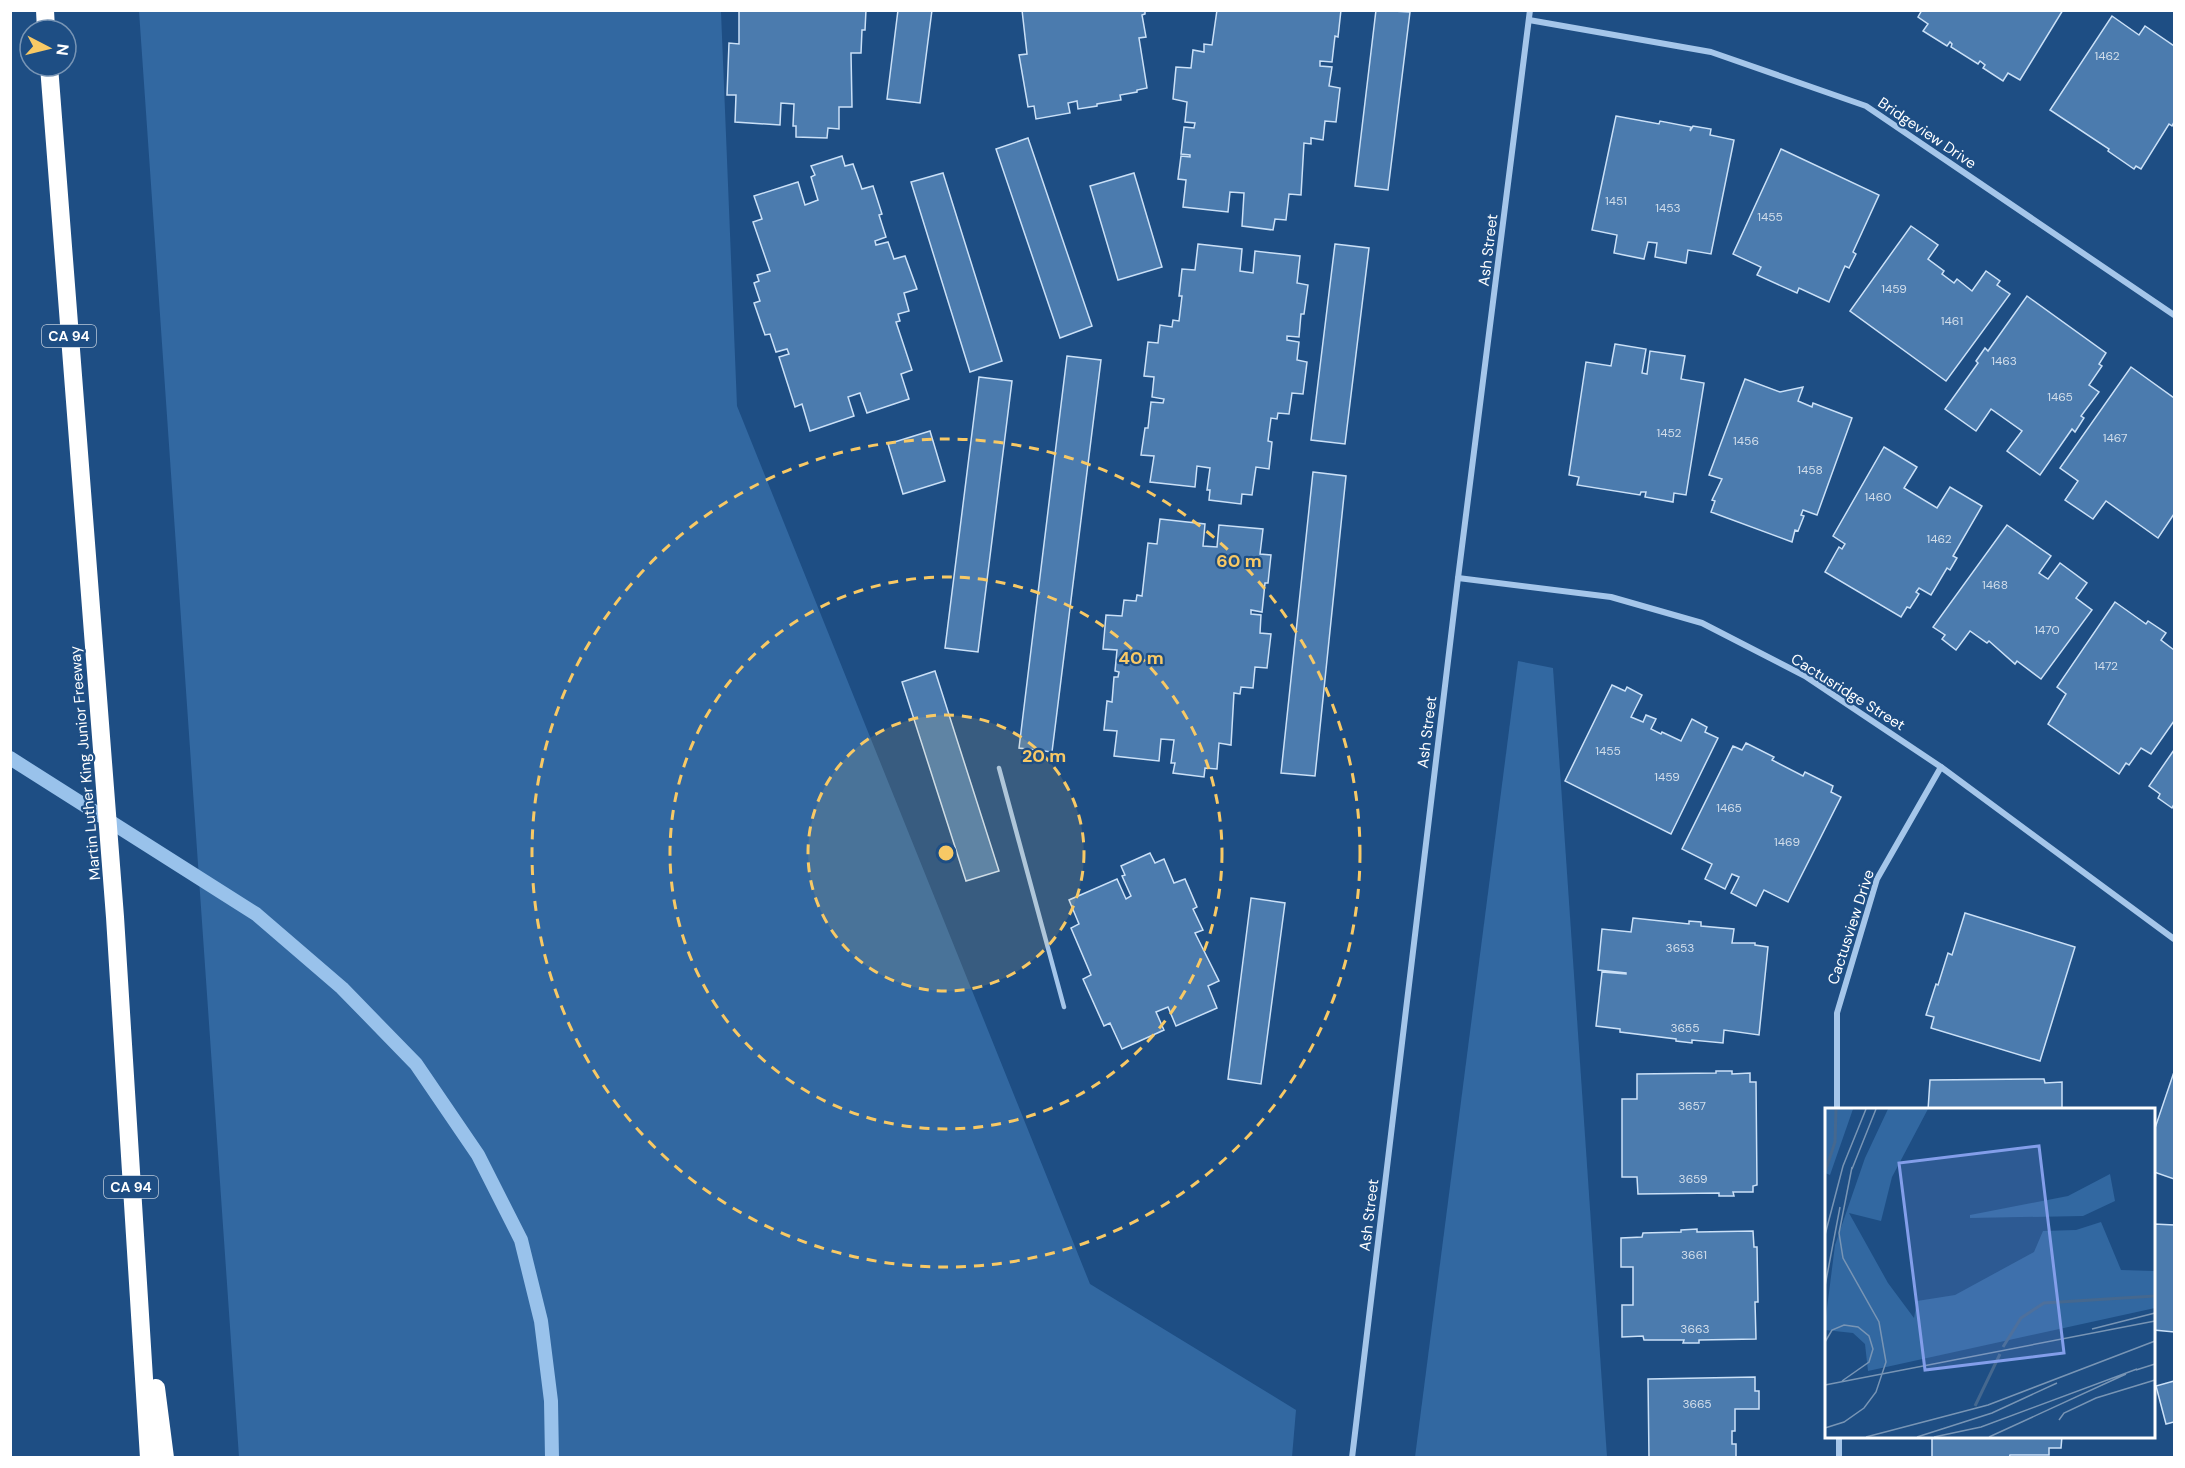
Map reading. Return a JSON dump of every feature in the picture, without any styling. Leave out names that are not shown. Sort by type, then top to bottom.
[{"type":"highway","name":"Martin Luther King Junior Freeway","points":[[50,78],[115,917],[149,1458]]},
{"type":"highway","points":[[134,1233],[165,1458]]},
{"type":"street","name":"Ash Street","points":[[1352,1458],[1458,578],[1530,10]]},
{"type":"street","name":"Bridgeview Drive","points":[[1529,20],[1711,52],[1866,106],[2175,315]]},
{"type":"street","name":"Cactusridge Street","points":[[1458,578],[1611,597],[1702,623],[1805,676],[1941,767],[2175,939]]},
{"type":"street","name":"Cactusview Drive","points":[[1837,1108],[1837,1013],[1877,879],[1941,767]]},
{"type":"street","points":[[1839,1438],[1839,1458]]},
{"type":"lane","points":[[999,768],[1064,1007]]},
{"type":"shaded area","points":[[717,10],[721,12],[737,406],[1090,1284],[1296,1410],[1292,1457],[239,1457],[139,11]]},
{"type":"shaded area","points":[[1518,661],[1553,668],[1607,1457],[1415,1457]]},
{"type":"building","points":[[739,10],[866,10],[861,53],[851,53],[852,107],[839,107],[839,129],[828,128],[827,138],[796,137],[796,126],[793,126],[794,104],[781,103],[780,125],[735,122],[736,95],[727,95],[729,43],[739,44]]},
{"type":"building","points":[[898,10],[932,10],[920,103],[887,99]]},
{"type":"building","points":[[1022,10],[1145,10],[1145,14],[1142,15],[1146,37],[1139,38],[1147,88],[1120,95],[1121,100],[1097,104],[1097,106],[1078,109],[1077,101],[1068,103],[1070,113],[1036,119],[1034,106],[1028,107],[1019,55],[1027,54]]},
{"type":"building","points":[[1217,10],[1341,10],[1332,62],[1320,61],[1320,66],[1332,67],[1329,86],[1340,88],[1336,122],[1325,121],[1323,140],[1311,138],[1311,144],[1304,143],[1301,195],[1289,194],[1286,220],[1275,219],[1273,230],[1242,226],[1244,193],[1230,192],[1228,212],[1183,207],[1186,180],[1178,179],[1181,156],[1190,157],[1190,155],[1181,154],[1184,127],[1194,128],[1195,123],[1185,122],[1187,102],[1173,99],[1176,67],[1191,68],[1193,50],[1204,52],[1204,44],[1212,45]]},
{"type":"building","points":[[1376,10],[1410,12],[1388,190],[1355,186]]},
{"type":"building","points":[[1922,10],[2063,10],[2020,80],[2008,73],[2003,81],[1983,68],[1985,65],[1980,61],[1978,64],[1951,47],[1950,42],[1947,46],[1923,31],[1928,24],[1918,17]]},
{"type":"building","points":[[2112,16],[2139,35],[2145,26],[2174,46],[2174,122],[2172,126],[2169,124],[2141,169],[2136,166],[2134,169],[2108,151],[2109,149],[2050,110]]},
{"type":"building","points":[[1616,116],[1691,127],[1690,131],[1693,126],[1711,129],[1710,135],[1734,140],[1711,254],[1688,250],[1686,263],[1655,257],[1657,243],[1648,242],[1644,259],[1614,253],[1617,235],[1592,230]]},
{"type":"building","points":[[1028,138],[1092,326],[1060,338],[996,149]]},
{"type":"building","points":[[1781,149],[1879,195],[1853,252],[1856,254],[1849,268],[1845,266],[1829,302],[1799,288],[1797,293],[1757,275],[1761,267],[1733,254]]},
{"type":"building","points":[[842,156],[845,166],[853,164],[862,189],[873,186],[882,214],[879,215],[886,237],[875,241],[876,245],[888,242],[894,259],[905,256],[917,289],[904,293],[909,311],[898,314],[900,321],[896,322],[912,370],[901,374],[909,399],[867,413],[860,393],[848,397],[854,416],[810,431],[802,404],[795,407],[779,357],[789,354],[787,349],[776,352],[770,334],[765,335],[754,303],[760,301],[754,283],[759,281],[757,275],[770,271],[753,222],[762,219],[754,196],[798,182],[805,205],[818,200],[811,177],[815,175],[811,166]]},
{"type":"building","points":[[943,173],[1002,361],[970,372],[911,182]]},
{"type":"building","points":[[1134,173],[1162,267],[1118,280],[1090,186]]},
{"type":"building","points":[[1911,226],[1938,245],[1928,259],[1944,271],[1942,274],[1954,283],[1957,279],[1972,291],[1986,271],[2000,281],[1997,285],[2010,294],[1946,381],[1850,311]]},
{"type":"building","points":[[1198,244],[1242,249],[1240,271],[1253,273],[1255,251],[1300,256],[1297,283],[1308,285],[1304,314],[1301,314],[1299,337],[1287,336],[1287,340],[1299,342],[1297,360],[1307,362],[1303,394],[1292,393],[1289,414],[1278,413],[1277,419],[1271,418],[1268,441],[1272,442],[1269,469],[1256,467],[1252,495],[1242,494],[1241,504],[1209,500],[1210,490],[1207,490],[1210,468],[1197,466],[1195,487],[1150,482],[1154,456],[1141,455],[1145,428],[1148,428],[1151,402],[1163,403],[1164,399],[1152,397],[1154,377],[1144,376],[1148,342],[1158,343],[1160,325],[1172,327],[1173,320],[1179,321],[1182,269],[1195,270]]},
{"type":"building","points":[[1335,244],[1369,248],[1345,444],[1311,440]]},
{"type":"building","points":[[2027,296],[2106,353],[2099,364],[2102,366],[2089,385],[2099,392],[2081,416],[2084,418],[2075,432],[2072,429],[2040,475],[2007,451],[2022,431],[1991,409],[1976,431],[1945,409],[1978,363],[1976,361],[1985,348],[1988,351]]},
{"type":"building","points":[[1615,344],[1646,349],[1642,373],[1647,374],[1650,351],[1685,356],[1681,379],[1704,383],[1686,495],[1674,493],[1673,502],[1645,497],[1646,492],[1641,492],[1640,495],[1577,485],[1579,477],[1569,475],[1586,362],[1611,366]]},
{"type":"building","points":[[1067,356],[1101,360],[1052,752],[1019,748]]},
{"type":"building","points":[[2131,367],[2174,398],[2174,514],[2158,538],[2106,501],[2093,519],[2065,500],[2078,481],[2060,468]]},
{"type":"building","points":[[979,377],[1012,381],[978,652],[945,648]]},
{"type":"building","points":[[1745,379],[1780,392],[1803,387],[1798,401],[1812,407],[1813,403],[1852,418],[1817,515],[1803,510],[1801,515],[1804,516],[1798,531],[1795,530],[1792,542],[1711,512],[1715,501],[1712,500],[1722,479],[1709,475]]},
{"type":"building","points":[[930,431],[945,481],[903,494],[888,444]]},
{"type":"building","points":[[1884,447],[1917,467],[1904,488],[1937,508],[1950,487],[1982,506],[1953,556],[1957,558],[1950,570],[1947,568],[1931,595],[1919,588],[1916,592],[1919,594],[1901,617],[1825,572],[1839,547],[1842,549],[1845,544],[1833,536]]},
{"type":"building","points":[[1313,472],[1346,476],[1315,776],[1281,773]]},
{"type":"building","points":[[1160,519],[1205,524],[1203,546],[1217,547],[1219,525],[1263,529],[1260,554],[1271,555],[1262,612],[1251,610],[1251,614],[1261,615],[1260,633],[1271,634],[1267,668],[1255,667],[1253,688],[1241,687],[1240,694],[1234,693],[1231,745],[1219,743],[1217,769],[1205,768],[1204,777],[1173,773],[1175,763],[1171,763],[1174,740],[1161,739],[1159,761],[1114,756],[1117,731],[1104,730],[1107,701],[1112,702],[1114,677],[1118,677],[1119,672],[1115,671],[1117,650],[1103,649],[1106,615],[1122,616],[1124,600],[1136,601],[1137,595],[1142,596],[1148,543],[1157,544]]},
{"type":"building","points":[[2007,525],[2051,556],[2039,573],[2048,579],[2060,563],[2087,583],[2076,598],[2092,610],[2041,679],[2017,661],[2015,664],[1989,641],[1987,643],[1970,631],[1956,650],[1942,639],[1945,635],[1933,627]]},
{"type":"building","points":[[2115,602],[2146,624],[2148,621],[2166,633],[2161,640],[2174,650],[2174,721],[2151,754],[2141,748],[2129,765],[2126,763],[2119,774],[2048,724],[2066,694],[2057,687]]},
{"type":"building","points":[[935,671],[999,871],[966,881],[902,682]]},
{"type":"building","points":[[1612,685],[1625,691],[1627,687],[1642,695],[1631,717],[1643,722],[1646,715],[1656,719],[1651,729],[1661,734],[1662,732],[1681,741],[1692,719],[1707,727],[1705,732],[1718,738],[1671,834],[1565,781]]},
{"type":"building","points":[[1746,743],[1774,757],[1772,760],[1803,776],[1805,772],[1833,786],[1831,792],[1841,797],[1788,902],[1764,890],[1756,906],[1731,893],[1739,877],[1732,874],[1725,889],[1705,879],[1712,864],[1682,849],[1733,746],[1742,750]]},
{"type":"building","points":[[2174,750],[2174,804],[2172,808],[2158,798],[2160,794],[2149,786]]},
{"type":"building","points":[[1150,853],[1155,863],[1164,859],[1174,883],[1185,879],[1197,907],[1193,909],[1203,930],[1195,933],[1219,981],[1208,986],[1217,1008],[1176,1026],[1168,1007],[1156,1012],[1164,1030],[1122,1049],[1110,1023],[1104,1026],[1083,979],[1091,975],[1071,928],[1079,924],[1069,900],[1117,879],[1126,899],[1131,896],[1122,876],[1125,875],[1121,866]]},
{"type":"building","points":[[1251,898],[1285,903],[1261,1084],[1228,1079]]},
{"type":"building","points":[[1965,913],[2075,947],[2040,1061],[1931,1028],[1934,1017],[1926,1015],[1948,953],[1952,955]]},
{"type":"building","points":[[1633,918],[1689,924],[1689,921],[1701,922],[1701,926],[1734,929],[1732,943],[1755,943],[1755,945],[1768,947],[1759,1035],[1724,1030],[1723,1043],[1692,1040],[1692,1043],[1596,1026],[1602,972],[1626,974],[1598,970],[1602,929],[1631,932]]},
{"type":"building","points":[[1716,1071],[1732,1071],[1732,1074],[1750,1073],[1750,1082],[1756,1082],[1757,1185],[1753,1186],[1753,1192],[1733,1192],[1734,1196],[1719,1196],[1719,1193],[1638,1194],[1637,1177],[1622,1177],[1622,1099],[1637,1099],[1637,1074],[1716,1073]]},
{"type":"building","points":[[2174,1072],[2174,1179],[2155,1172],[2155,1128]]},
{"type":"building","points":[[2044,1079],[2045,1083],[2062,1082],[2062,1108],[1928,1108],[1930,1080]]},
{"type":"building","points":[[2155,1224],[2174,1225],[2174,1332],[2155,1330]]},
{"type":"building","points":[[1697,1229],[1697,1232],[1753,1231],[1754,1247],[1757,1247],[1756,1339],[1699,1340],[1699,1343],[1683,1343],[1684,1340],[1644,1340],[1643,1336],[1622,1337],[1622,1305],[1633,1305],[1633,1267],[1621,1267],[1621,1238],[1642,1237],[1643,1233],[1681,1232],[1681,1230]]},
{"type":"building","points":[[1755,1377],[1755,1391],[1759,1391],[1759,1409],[1735,1409],[1735,1431],[1732,1431],[1732,1444],[1736,1444],[1736,1458],[1649,1458],[1648,1379]]},
{"type":"building","points":[[2174,1381],[2174,1422],[2166,1424],[2156,1386]]},
{"type":"building","points":[[1932,1438],[2062,1438],[2061,1448],[2049,1448],[2049,1455],[2010,1455],[2009,1458],[1932,1457]]},
{"type":"waterway","points":[[10,758],[256,914],[342,988],[416,1064],[478,1155],[521,1240],[541,1321],[551,1401],[552,1458]]}]
